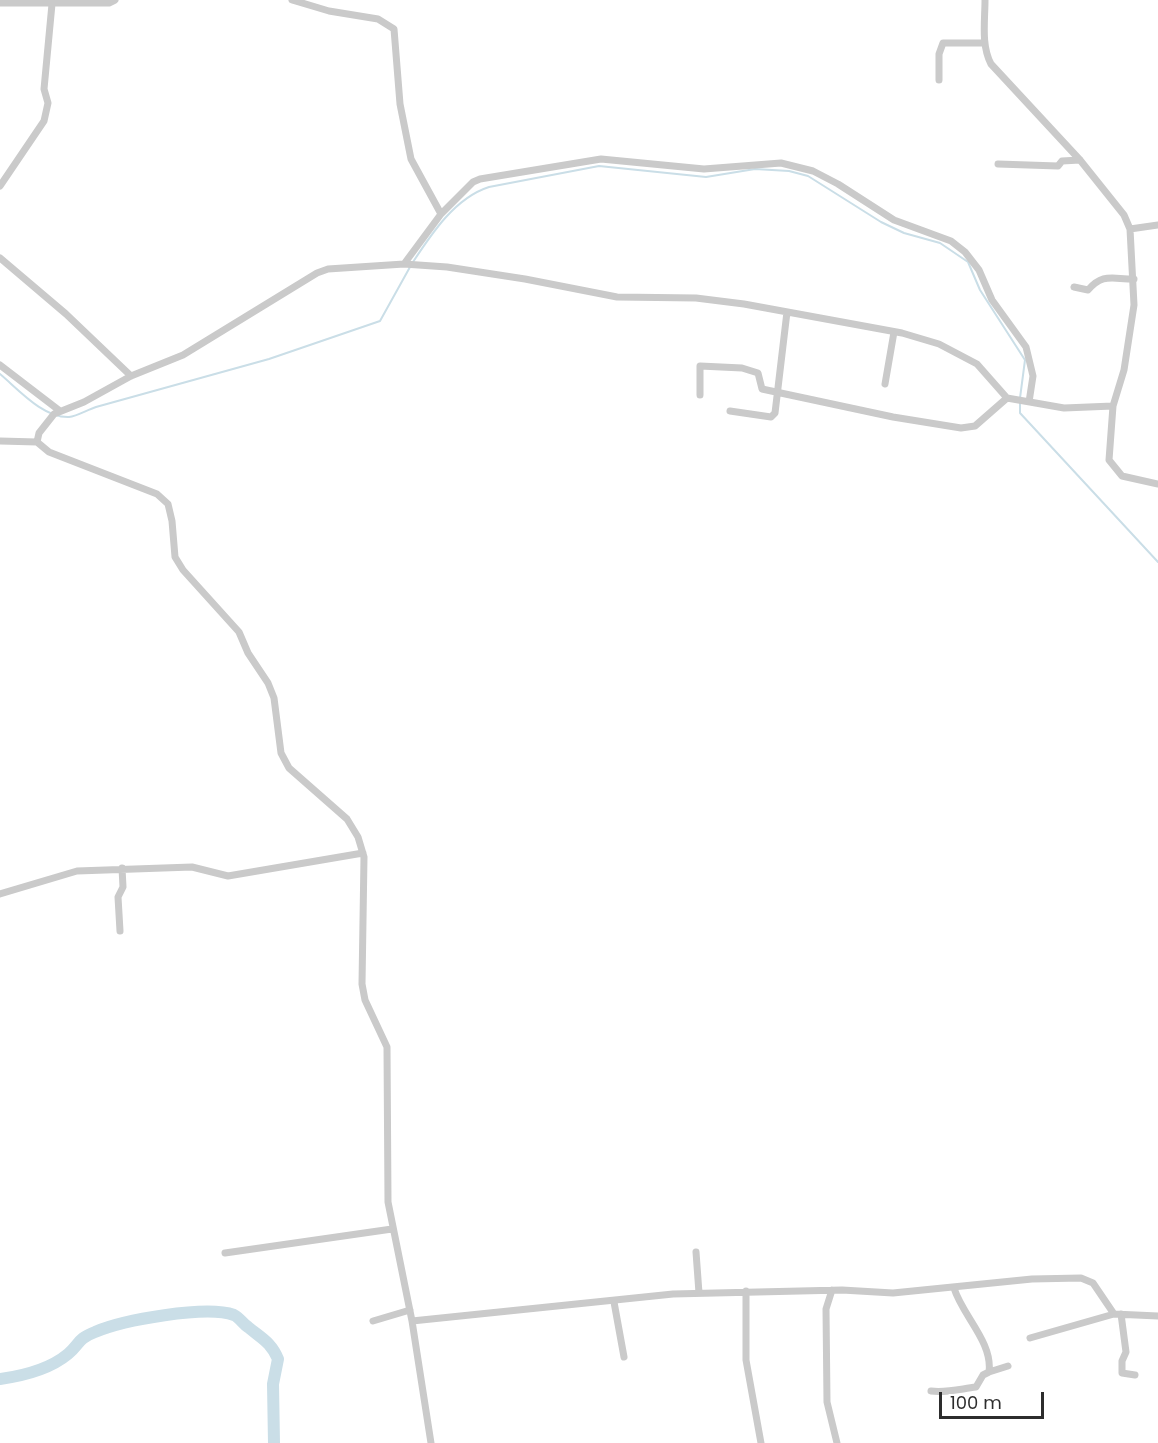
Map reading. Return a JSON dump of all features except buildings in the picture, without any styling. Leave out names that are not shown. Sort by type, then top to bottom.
[{"type":"street","points":[[0,3],[109,3],[114,0]]},
{"type":"street","points":[[292,0],[329,11],[378,19],[394,29],[400,104],[411,159],[441,214]]},
{"type":"street","points":[[985,0],[985,42],[991,64],[1080,160],[1119,208],[1130,229],[1134,305],[1124,370],[1113,406],[1109,460],[1122,476],[1158,484]]},
{"type":"street","points":[[0,186],[44,121],[48,103],[44,89],[52,4]]},
{"type":"street","points":[[939,80],[939,54],[943,44],[985,42]]},
{"type":"street","points":[[406,265],[441,214],[480,179],[601,159],[704,169],[781,163],[813,171],[838,184],[894,220],[951,242],[964,252],[979,270],[992,300],[1026,347],[1033,376],[1027,402]]},
{"type":"street","points":[[998,164],[1058,166],[1062,161],[1080,160]]},
{"type":"street","points":[[1130,229],[1158,225]]},
{"type":"street","points":[[0,258],[66,314],[131,376]]},
{"type":"street","points":[[38,442],[39,433],[55,414],[84,402],[131,376],[183,356],[328,269],[406,265],[482,271],[617,297],[696,298],[894,332],[959,353],[988,374],[1009,398],[1064,408],[1113,406]]},
{"type":"street","points":[[1074,287],[1088,290],[1094,281],[1100,278],[1134,279]]},
{"type":"street","points":[[730,411],[773,416],[778,393],[787,312]]},
{"type":"street","points":[[885,384],[894,332]]},
{"type":"street","points":[[0,365],[55,414]]},
{"type":"street","points":[[700,395],[702,366],[742,368],[756,372],[760,388],[778,393],[893,417],[961,428],[975,426],[1009,398]]},
{"type":"street","points":[[0,441],[38,442],[49,452],[157,494],[168,504],[175,557],[183,570],[239,632],[248,653],[268,683],[274,698],[281,753],[289,768],[347,819],[358,837],[363,853],[362,984],[365,1000],[387,1047],[386,1145],[392,1229],[410,1310],[431,1443]]},
{"type":"street","points":[[0,894],[77,871],[192,867],[228,876],[363,853]]},
{"type":"street","points":[[120,931],[118,897],[123,887],[122,868]]},
{"type":"street","points":[[225,1253],[392,1229]]},
{"type":"street","points":[[696,1252],[699,1293]]},
{"type":"street","points":[[412,1321],[699,1293],[832,1290],[893,1293],[1032,1279],[1087,1279],[1117,1314],[1126,1352],[1122,1361],[1122,1373],[1135,1375]]},
{"type":"street","points":[[954,1288],[958,1302],[985,1350],[988,1372]]},
{"type":"street","points":[[832,1290],[826,1309],[828,1402],[837,1443]]},
{"type":"street","points":[[746,1292],[746,1360],[760,1443]]},
{"type":"street","points":[[614,1302],[624,1357]]},
{"type":"street","points":[[373,1321],[410,1310]]},
{"type":"street","points":[[1030,1338],[1117,1314],[1158,1316]]},
{"type":"street","points":[[931,1391],[945,1393],[958,1387],[976,1387],[988,1372],[1008,1366]]},
{"type":"waterway","points":[[413,262],[436,228],[455,208],[465,199],[489,187],[599,166],[706,177],[755,169],[789,171],[808,176],[881,222],[904,233],[940,243],[968,262],[980,290],[1025,360],[1020,398]]},
{"type":"waterway","points":[[0,374],[40,408],[59,416],[69,417],[96,407],[269,359],[380,321],[410,267]]},
{"type":"waterway","points":[[1020,403],[1020,413],[1158,562]]},
{"type":"waterway","points":[[0,1379],[26,1374],[53,1364],[68,1354],[85,1337],[108,1327],[164,1315],[204,1312],[234,1315],[269,1344],[278,1359],[273,1384],[274,1443]]}]
